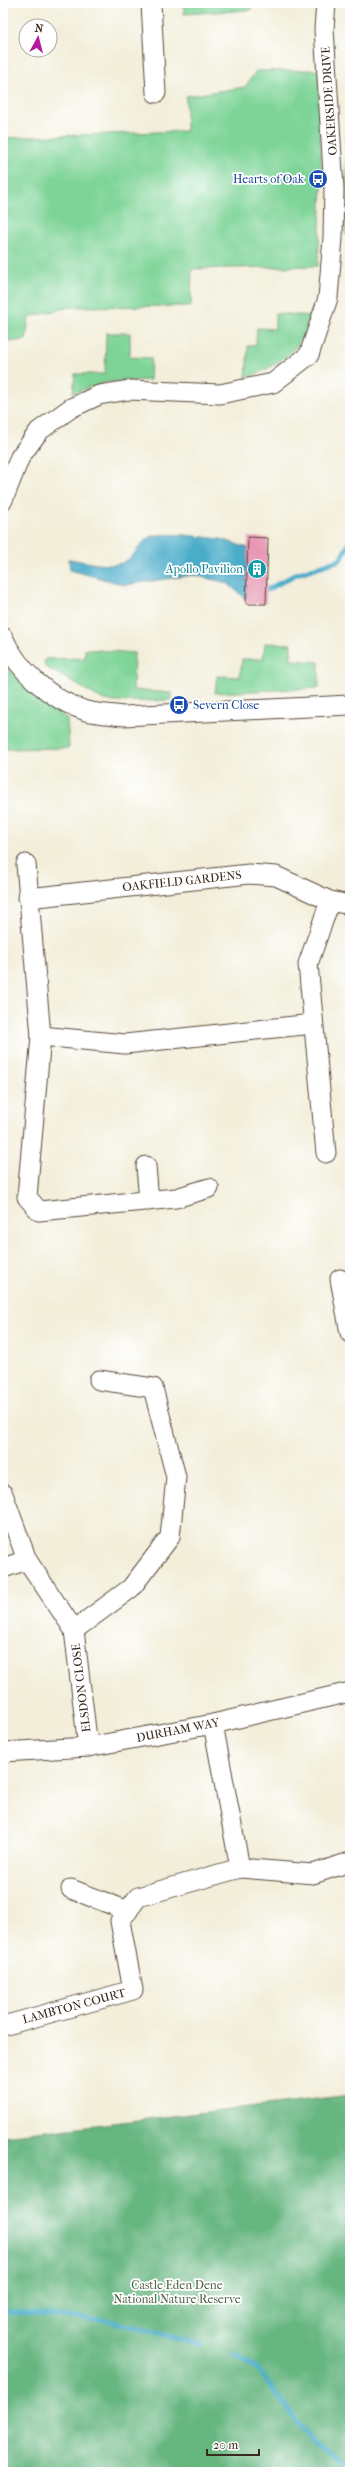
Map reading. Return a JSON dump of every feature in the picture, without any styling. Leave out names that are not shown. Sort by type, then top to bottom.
[{"type":"street","points":[[151,3],[156,93]]},
{"type":"street","name":"OAKERSIDE DRIVE","points":[[3,500],[20,457],[39,431],[78,405],[99,395],[129,390],[220,394],[273,383],[309,355],[328,298],[333,238],[334,189],[330,52],[324,29],[326,3]]},
{"type":"street","points":[[3,637],[8,649],[24,672],[60,698],[86,711],[123,716],[350,705]]},
{"type":"street","points":[[26,864],[41,1036],[27,1197],[39,1211],[176,1198],[209,1188]]},
{"type":"street","name":"OAKFIELD GARDENS","points":[[28,898],[250,874],[276,876],[330,902],[350,905]]},
{"type":"street","points":[[326,1153],[308,964],[330,902]]},
{"type":"street","points":[[41,1036],[125,1044],[313,1024]]},
{"type":"street","points":[[146,1166],[149,1201]]},
{"type":"street","points":[[340,1279],[350,1333]]},
{"type":"street","name":"ELSDON CLOSE","points":[[74,1630],[131,1588],[170,1537],[172,1522],[176,1477],[153,1388],[99,1380]]},
{"type":"street","name":"ELSDON CLOSE","points":[[3,1494],[27,1560],[74,1630],[88,1747]]},
{"type":"street","points":[[3,1568],[27,1560]]},
{"type":"street","name":"DURHAM WAY","points":[[3,1752],[88,1747],[213,1724],[350,1692]]},
{"type":"street","points":[[213,1724],[240,1868]]},
{"type":"street","name":"LAMBTON COURT","points":[[3,2026],[132,1990],[120,1921],[138,1897],[240,1868],[313,1874],[350,1862]]},
{"type":"street","points":[[71,1889],[128,1911]]},
{"type":"green space","points":[[183,3],[251,3],[251,10],[184,14]]},
{"type":"green space","points":[[318,70],[322,188],[318,266],[192,269],[191,306],[70,307],[29,317],[26,340],[3,342],[3,138],[186,131],[186,96],[245,87],[256,71]]},
{"type":"green space","points":[[350,124],[350,237],[345,234],[346,125]]},
{"type":"green space","points":[[275,313],[312,316],[302,338],[287,355],[269,368],[246,378],[248,346],[256,344],[257,328],[275,329]]},
{"type":"green space","points":[[106,333],[130,333],[130,357],[151,358],[150,380],[107,382],[73,393],[75,374],[105,374]]},
{"type":"green space","points":[[265,643],[291,644],[291,660],[319,662],[319,688],[215,693],[217,676],[240,677],[242,659],[263,659]]},
{"type":"green space","points":[[85,649],[134,653],[133,690],[172,693],[170,700],[114,702],[102,699],[44,666],[45,659],[85,658]]},
{"type":"green space","points":[[3,662],[30,692],[67,719],[69,748],[3,749]]},
{"type":"green space","name":"Castle Eden Dene National Nature Reserve","points":[[350,2095],[350,2472],[3,2472],[3,2136]]},
{"type":"water","points":[[164,534],[221,539],[248,548],[246,599],[227,583],[193,575],[125,585],[70,570],[69,559],[104,565],[118,564],[124,562],[133,555],[150,537]]},
{"type":"building","name":"Apollo Pavilion","points":[[248,537],[268,538],[266,604],[246,604]]},
{"type":"waterway","points":[[261,590],[267,590],[296,574],[340,560],[350,542]]},
{"type":"waterway","points":[[3,2311],[111,2321],[201,2345]]},
{"type":"waterway","points":[[234,2355],[257,2368],[315,2446],[350,2468]]},
{"type":"place","name":"Hearts of Oak","points":[[318,179]]},
{"type":"place","name":"Apollo Pavilion","points":[[257,569]]},
{"type":"place","name":"Severn Close","points":[[179,705]]}]
